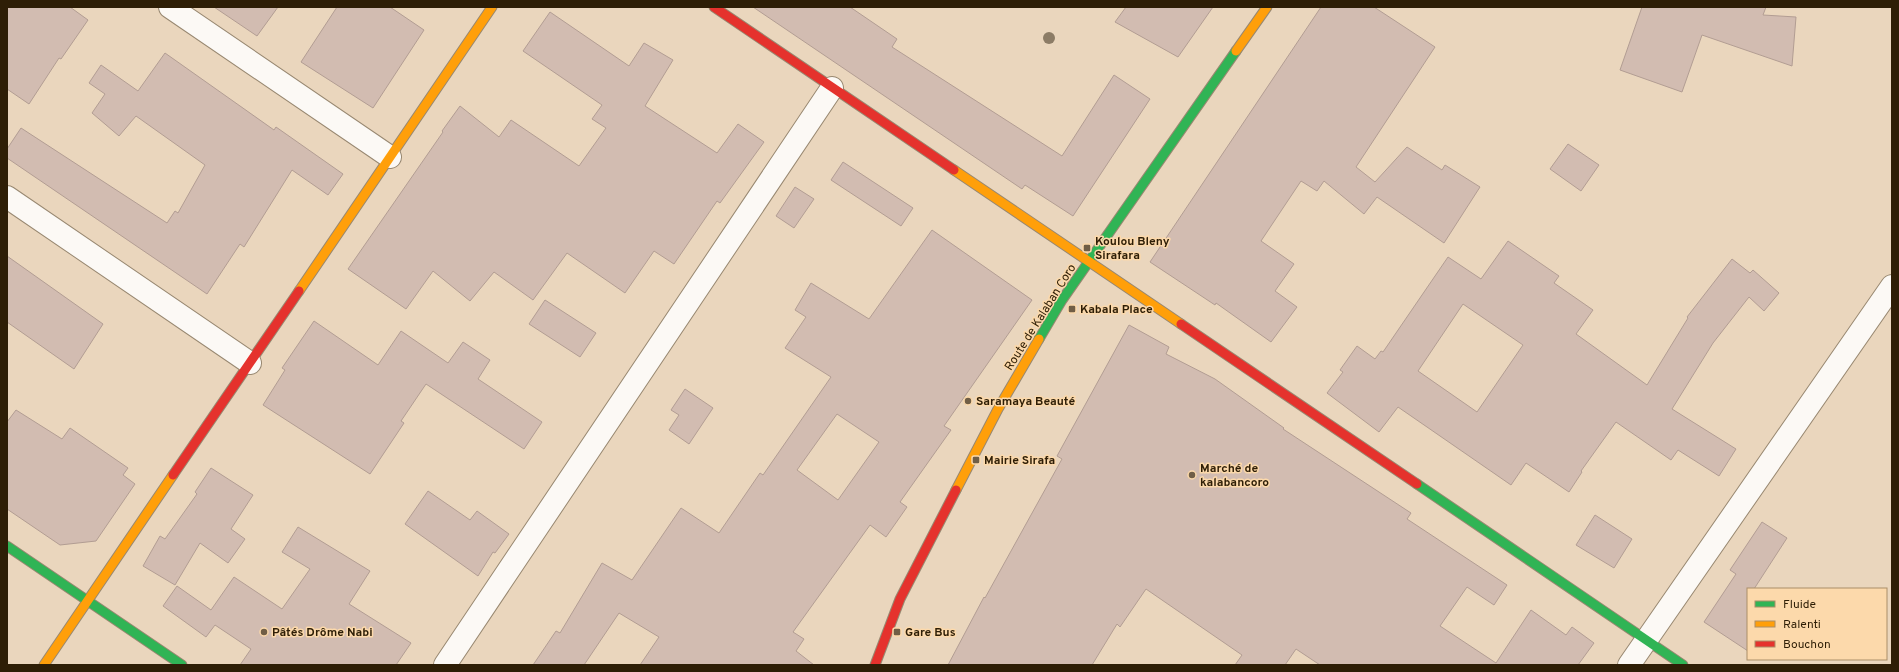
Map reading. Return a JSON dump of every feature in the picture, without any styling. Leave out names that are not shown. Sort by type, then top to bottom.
[{"type":"street","points":[[170,7],[390,157]]},
{"type":"street","points":[[44,665],[492,7]]},
{"type":"street","points":[[714,7],[1683,665]]},
{"type":"street","name":"Route de Kalaban Coro","points":[[875,665],[900,599],[998,409],[1062,300],[1267,7]]},
{"type":"street","points":[[445,665],[832,88]]},
{"type":"street","points":[[7,197],[250,363]]},
{"type":"street","points":[[1629,665],[1892,286]]},
{"type":"street","points":[[7,546],[182,665]]},
{"type":"building","points":[[7,7],[70,7],[88,20],[61,59],[59,58],[29,104],[7,89]]},
{"type":"building","points":[[214,7],[278,7],[257,36]]},
{"type":"building","points":[[337,7],[390,7],[424,30],[373,108],[301,62]]},
{"type":"building","points":[[753,7],[850,7],[897,39],[892,47],[1062,156],[1114,75],[1150,99],[1073,216],[1025,185],[1022,189]]},
{"type":"building","points":[[1126,7],[1213,7],[1178,57],[1115,22]]},
{"type":"building","points":[[1321,7],[1374,7],[1435,47],[1356,167],[1375,182],[1407,147],[1442,170],[1445,165],[1480,187],[1444,243],[1377,197],[1364,214],[1324,181],[1317,191],[1301,181],[1261,241],[1294,264],[1275,291],[1297,307],[1271,342],[1216,303],[1215,305],[1150,262]]},
{"type":"building","points":[[1642,7],[1766,7],[1763,15],[1796,17],[1792,66],[1702,35],[1682,92],[1620,70]]},
{"type":"building","points":[[550,12],[629,66],[644,43],[673,60],[645,106],[717,153],[738,124],[764,142],[720,203],[717,201],[674,264],[654,251],[625,293],[567,253],[533,300],[494,272],[470,301],[433,271],[406,309],[348,269],[460,106],[499,137],[511,120],[579,166],[606,128],[592,119],[602,105],[523,51]]},
{"type":"building","points":[[165,53],[274,130],[276,127],[343,174],[328,195],[292,170],[244,247],[240,244],[207,294],[7,158],[7,149],[21,128],[167,223],[175,211],[178,213],[205,165],[136,116],[119,136],[92,113],[105,94],[89,83],[101,65],[138,91]]},
{"type":"building","points":[[1568,144],[1599,165],[1581,191],[1550,169]]},
{"type":"building","points":[[843,162],[913,208],[901,226],[831,180]]},
{"type":"building","points":[[795,187],[814,199],[794,228],[776,216]]},
{"type":"building","points":[[932,230],[1032,300],[944,426],[951,430],[900,502],[907,507],[886,537],[870,525],[793,632],[804,639],[796,651],[814,665],[640,665],[659,637],[619,613],[584,665],[533,665],[556,631],[560,633],[602,563],[632,580],[681,508],[719,533],[760,473],[763,475],[831,377],[785,348],[806,317],[795,310],[811,283],[869,319]],"holes":[[[837,414],[879,442],[838,500],[797,470]]]},
{"type":"building","points":[[1508,241],[1559,276],[1554,283],[1593,310],[1576,334],[1647,385],[1688,318],[1687,317],[1732,259],[1750,273],[1753,270],[1779,293],[1764,311],[1749,297],[1713,343],[1672,409],[1736,449],[1719,476],[1678,450],[1671,460],[1616,422],[1581,471],[1582,472],[1569,492],[1526,463],[1511,485],[1398,407],[1379,432],[1327,393],[1343,372],[1340,370],[1357,346],[1375,359],[1381,351],[1383,352],[1448,257],[1481,279]],"holes":[[[1463,304],[1523,345],[1477,412],[1418,371]]]},
{"type":"building","points":[[7,256],[103,324],[74,369],[7,322]]},
{"type":"building","points":[[545,300],[596,333],[580,357],[529,324]]},
{"type":"building","points":[[314,321],[378,365],[401,331],[448,363],[463,342],[490,360],[478,379],[542,422],[524,449],[426,384],[401,421],[404,423],[370,474],[263,405],[285,370],[282,368]]},
{"type":"building","name":"Marché de kalabancoro","points":[[1129,325],[1169,347],[1166,354],[1215,379],[1284,428],[1283,429],[1411,513],[1407,519],[1507,585],[1494,605],[1467,587],[1440,626],[1496,663],[1531,610],[1566,635],[1572,627],[1594,643],[1578,665],[1320,665],[1296,649],[1285,665],[1235,665],[1242,655],[1146,589],[1120,627],[1117,624],[1092,665],[948,665],[984,597],[985,598],[1062,459],[1057,456]]},
{"type":"building","points":[[685,389],[713,408],[689,444],[669,430],[679,415],[671,410]]},
{"type":"building","points":[[16,410],[62,439],[70,428],[128,468],[123,475],[135,484],[96,541],[60,545],[7,509],[7,422]]},
{"type":"building","points":[[211,468],[253,495],[231,529],[245,539],[228,563],[200,543],[175,585],[143,566],[160,536],[165,539],[197,494],[195,492]]},
{"type":"building","points":[[428,491],[470,520],[477,511],[509,534],[495,553],[493,552],[478,576],[405,524]]},
{"type":"building","points":[[1595,515],[1632,539],[1614,568],[1576,545]]},
{"type":"building","points":[[1762,522],[1787,538],[1755,588],[1747,588],[1747,650],[1704,622],[1736,574],[1730,570]]},
{"type":"building","points":[[298,527],[370,571],[349,604],[411,643],[396,665],[240,665],[251,649],[215,625],[206,637],[163,606],[177,586],[211,610],[234,577],[282,609],[310,569],[282,552]]},
{"type":"traffic: fast","points":[[1039,339],[1062,300],[1236,51]]},
{"type":"traffic: fast","points":[[1417,484],[1683,665]]},
{"type":"traffic: fast","points":[[7,546],[182,665]]},
{"type":"traffic: slow","points":[[299,291],[492,7]]},
{"type":"traffic: slow","points":[[1236,51],[1267,7]]},
{"type":"traffic: slow","points":[[954,170],[1181,324]]},
{"type":"traffic: slow","points":[[956,490],[998,409],[1039,339]]},
{"type":"traffic: slow","points":[[44,665],[173,475]]},
{"type":"traffic: jam","points":[[714,7],[954,170]]},
{"type":"traffic: jam","points":[[173,475],[299,291]]},
{"type":"traffic: jam","points":[[1181,324],[1417,484]]},
{"type":"traffic: jam","points":[[875,665],[900,599],[956,490]]},
{"type":"place","name":"Koulou Bleny Sirafara","points":[[1087,248]]},
{"type":"place","name":"Kabala Place","points":[[1072,309]]},
{"type":"place","name":"Saramaya Beauté","points":[[968,401]]},
{"type":"place","name":"Mairie Sirafa","points":[[976,460]]},
{"type":"place","name":"Marché de kalabancoro","points":[[1192,475]]},
{"type":"place","name":"Pâtés Drôme Nabi","points":[[264,632]]},
{"type":"place","name":"Gare Bus","points":[[897,632]]}]
